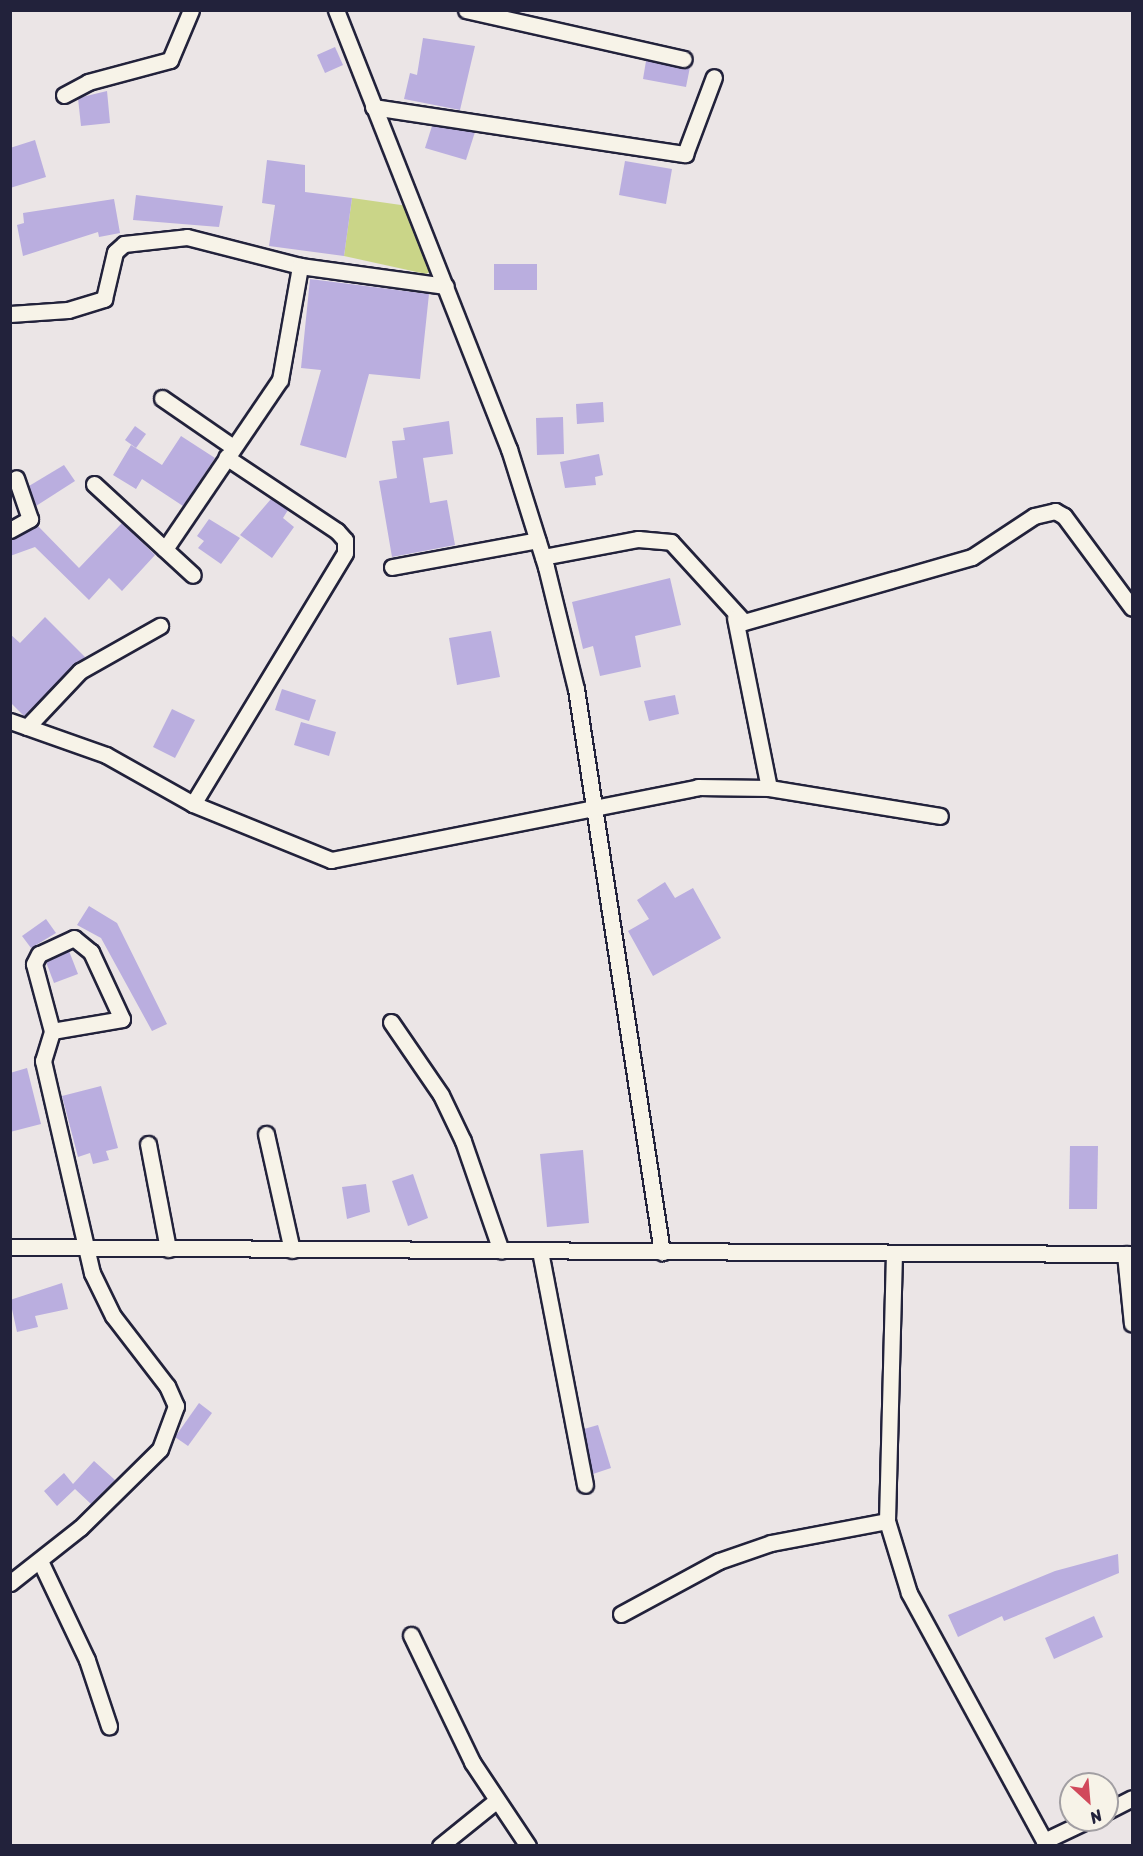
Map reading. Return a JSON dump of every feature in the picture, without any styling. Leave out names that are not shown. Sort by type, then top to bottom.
[{"type":"street","points":[[64,94],[88,82],[170,60],[191,10]]},
{"type":"street","points":[[336,10],[446,286],[543,557],[576,689],[662,1252]]},
{"type":"street","points":[[466,10],[684,59]]},
{"type":"street","points":[[373,107],[685,154],[714,77]]},
{"type":"street","points":[[10,314],[68,310],[104,299],[116,252],[124,244],[186,237],[300,266],[446,286]]},
{"type":"street","points":[[165,549],[280,380],[300,266]]},
{"type":"street","points":[[162,398],[230,452],[337,531],[345,540],[345,553],[193,804]]},
{"type":"street","points":[[10,530],[30,519],[16,478]]},
{"type":"street","points":[[94,484],[193,575]]},
{"type":"street","points":[[735,618],[744,622],[972,557],[1034,516],[1055,511],[1064,516],[1132,608]]},
{"type":"street","points":[[543,557],[638,539],[671,542],[700,569],[735,618],[769,788]]},
{"type":"street","points":[[392,567],[538,540]]},
{"type":"street","points":[[27,727],[80,672],[160,626]]},
{"type":"street","points":[[10,721],[106,755],[193,804],[331,860],[698,787],[769,788],[940,816]]},
{"type":"street","points":[[10,1583],[41,1563],[160,1449],[176,1406],[167,1386],[112,1316],[92,1274],[88,1248],[43,1061],[52,1031],[34,964],[39,954],[74,938],[91,952],[122,1019],[52,1031]]},
{"type":"street","points":[[391,1022],[441,1095],[463,1141],[501,1251]]},
{"type":"street","points":[[266,1134],[292,1250]]},
{"type":"street","points":[[148,1144],[168,1249]]},
{"type":"street","points":[[10,1247],[1129,1254],[1132,1324]]},
{"type":"street","points":[[540,1251],[585,1485]]},
{"type":"street","points":[[894,1253],[887,1521],[909,1593],[1045,1843],[1066,1832]]},
{"type":"street","points":[[621,1614],[719,1562],[761,1546],[887,1521]]},
{"type":"street","points":[[41,1563],[87,1660],[109,1726]]},
{"type":"street","points":[[411,1635],[467,1752],[528,1845]]},
{"type":"street","points":[[440,1845],[497,1800]]},
{"type":"green space","points":[[352,198],[408,206],[435,269],[426,274],[344,256]]},
{"type":"building","points":[[423,38],[475,46],[460,110],[404,99],[410,73],[417,75]]},
{"type":"building","points":[[335,47],[343,65],[325,73],[317,55]]},
{"type":"building","points":[[646,61],[690,67],[686,87],[643,79]]},
{"type":"building","points":[[107,91],[110,123],[81,126],[78,98]]},
{"type":"building","points":[[432,126],[475,132],[466,160],[425,148]]},
{"type":"building","points":[[35,140],[46,177],[10,188],[10,148]]},
{"type":"building","points":[[267,160],[305,165],[305,192],[352,198],[344,256],[269,246],[275,205],[262,203]]},
{"type":"building","points":[[625,161],[672,169],[666,204],[619,195]]},
{"type":"building","points":[[136,195],[223,206],[219,227],[133,220]]},
{"type":"building","points":[[114,199],[120,233],[99,237],[98,232],[23,256],[17,225],[24,223],[23,213]]},
{"type":"building","points":[[494,264],[537,264],[537,290],[494,290]]},
{"type":"building","points":[[310,279],[429,294],[420,379],[369,374],[346,458],[300,445],[321,370],[301,368]]},
{"type":"building","points":[[603,402],[604,422],[577,424],[576,404]]},
{"type":"building","points":[[563,417],[564,454],[537,455],[536,418]]},
{"type":"building","points":[[449,421],[453,454],[423,458],[430,503],[447,500],[455,545],[392,557],[379,481],[397,478],[392,441],[405,440],[403,428]]},
{"type":"building","points":[[135,426],[146,434],[136,448],[125,440]]},
{"type":"building","points":[[181,436],[215,458],[183,506],[142,479],[136,489],[113,475],[131,445],[162,465]]},
{"type":"building","points":[[599,454],[603,475],[595,477],[596,485],[565,488],[560,462]]},
{"type":"building","points":[[64,465],[75,481],[36,506],[29,486]]},
{"type":"building","points":[[271,499],[288,510],[283,518],[294,527],[272,558],[240,535]]},
{"type":"building","points":[[209,519],[240,538],[221,564],[198,548],[204,541],[197,536]]},
{"type":"building","points":[[122,523],[155,555],[122,591],[109,578],[89,600],[35,547],[10,556],[10,540],[37,525],[79,568]]},
{"type":"building","points":[[670,578],[681,625],[635,636],[641,667],[600,676],[593,646],[583,649],[572,602]]},
{"type":"building","points":[[45,617],[85,657],[24,716],[10,702],[10,634],[20,643]]},
{"type":"building","points":[[491,631],[500,677],[457,685],[449,638]]},
{"type":"building","points":[[282,689],[316,700],[309,721],[275,710]]},
{"type":"building","points":[[675,695],[679,714],[649,721],[644,701]]},
{"type":"building","points":[[172,709],[195,720],[175,758],[153,747]]},
{"type":"building","points":[[301,722],[336,732],[329,756],[294,745]]},
{"type":"building","points":[[665,882],[675,898],[693,888],[721,938],[653,976],[628,931],[649,919],[637,900]]},
{"type":"building","points":[[89,906],[117,923],[167,1024],[152,1031],[101,938],[77,925]]},
{"type":"building","points":[[46,919],[56,933],[31,948],[22,936]]},
{"type":"building","points":[[69,951],[78,974],[54,983],[46,962]]},
{"type":"building","points":[[27,1068],[41,1124],[10,1132],[10,1073]]},
{"type":"building","points":[[101,1086],[118,1148],[106,1151],[109,1160],[93,1164],[90,1153],[78,1157],[62,1096]]},
{"type":"building","points":[[1070,1146],[1098,1146],[1097,1209],[1069,1209]]},
{"type":"building","points":[[583,1150],[589,1223],[547,1227],[540,1154]]},
{"type":"building","points":[[413,1174],[428,1218],[408,1226],[392,1181]]},
{"type":"building","points":[[366,1184],[370,1212],[347,1219],[342,1187]]},
{"type":"building","points":[[62,1283],[68,1309],[35,1316],[38,1327],[17,1332],[10,1300]]},
{"type":"building","points":[[199,1403],[212,1413],[188,1446],[175,1437]]},
{"type":"building","points":[[598,1425],[611,1468],[593,1474],[584,1429]]},
{"type":"building","points":[[94,1461],[115,1480],[91,1504],[75,1489],[57,1506],[44,1491],[64,1473],[73,1484]]},
{"type":"building","points":[[1118,1554],[1119,1573],[1004,1621],[1002,1616],[958,1637],[948,1615],[1055,1571]]},
{"type":"building","points":[[1094,1616],[1103,1637],[1054,1659],[1045,1638]]}]
